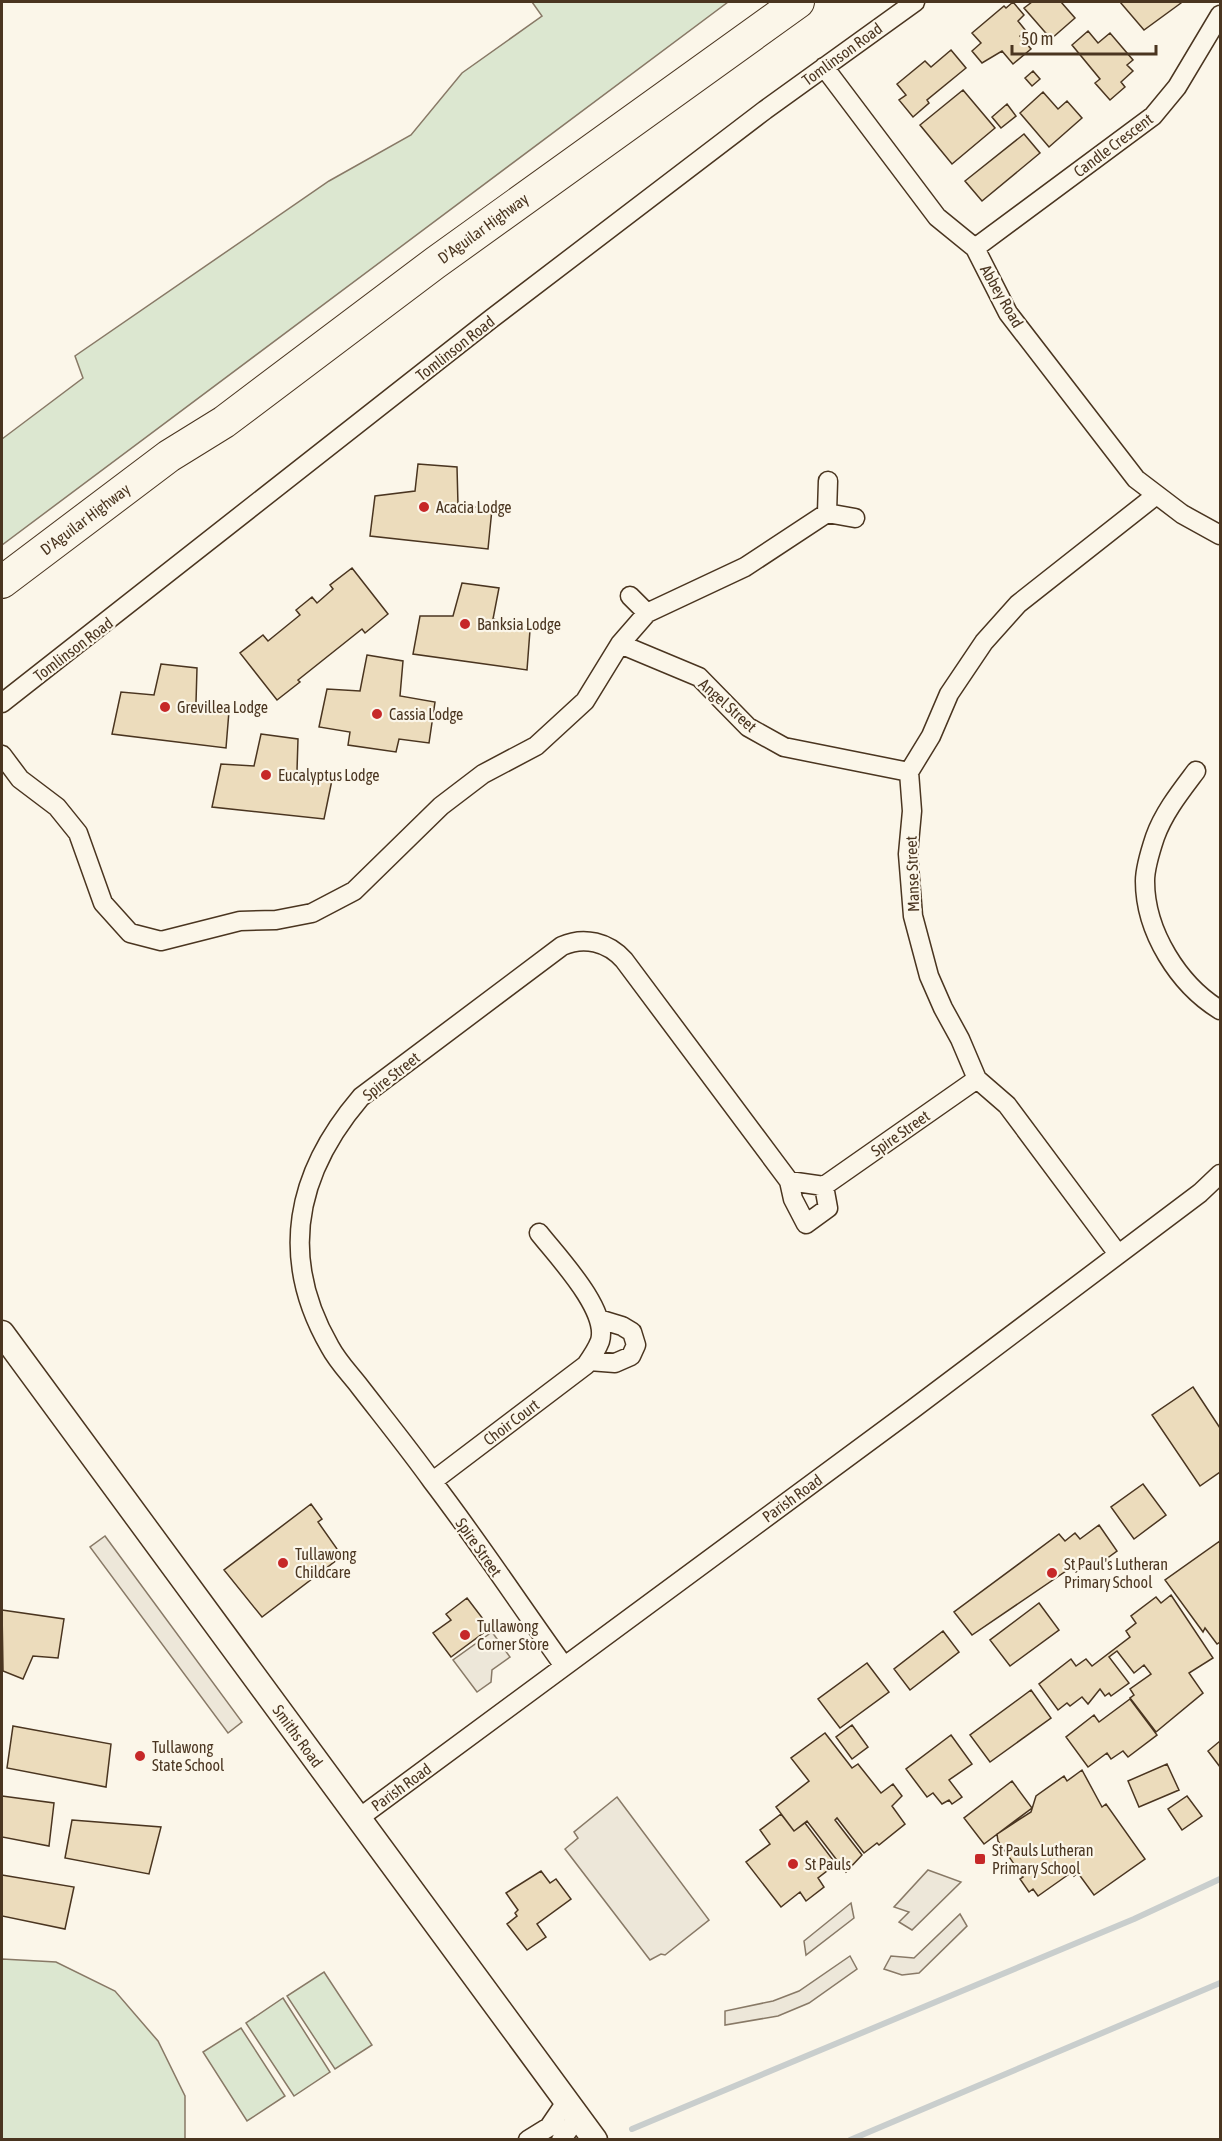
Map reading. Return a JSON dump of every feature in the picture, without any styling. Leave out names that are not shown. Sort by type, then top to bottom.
[{"type":"highway","name":"D'Aguilar Highway","points":[[169,456],[217,409],[427,250],[771,2]]},
{"type":"highway","name":"D'Aguilar Highway","points":[[2,582],[169,456],[224,422],[435,263],[798,2]]},
{"type":"main road","name":"Smiths Road","points":[[2,1333],[595,2139]]},
{"type":"street","name":"Tomlinson Road","points":[[2,703],[491,319],[824,67],[915,2]]},
{"type":"street","name":"Candle Crescent","points":[[975,248],[1153,116],[1176,87],[1221,15]]},
{"type":"street","name":"Abbey Road","points":[[824,67],[937,218],[975,248],[1008,313],[1136,479],[1155,496],[1206,529],[1221,535]]},
{"type":"street","points":[[826,513],[828,482]]},
{"type":"street","points":[[909,772],[931,736],[949,694],[984,642],[1018,604],[1155,496]]},
{"type":"street","points":[[2,755],[20,779],[57,807],[78,833],[103,903],[130,933],[161,941],[240,921],[276,920],[312,913],[354,891],[441,806],[483,774],[536,746],[585,701],[620,644],[647,613],[745,567],[826,513],[855,518]]},
{"type":"street","points":[[630,596],[647,613]]},
{"type":"street","name":"Angel Street","points":[[620,644],[699,677],[748,727],[784,747],[909,772]]},
{"type":"street","points":[[1196,771],[1171,805],[1155,837],[1144,880],[1153,925],[1171,961],[1201,998],[1221,1010]]},
{"type":"street","name":"Manse Street","points":[[909,772],[912,811],[908,854],[913,916],[929,976],[977,1079],[1007,1105],[1118,1254]]},
{"type":"street","name":"Spire Street","points":[[564,1666],[433,1481],[330,1349],[305,1289],[300,1233],[309,1181],[328,1140],[362,1097],[562,946],[581,940],[615,950],[624,960],[789,1182],[793,1199],[806,1224],[828,1208],[824,1186],[977,1079]]},
{"type":"street","name":"Parish Road","points":[[358,1818],[904,1416],[1200,1193],[1221,1174]]},
{"type":"street","points":[[789,1182],[824,1186]]},
{"type":"street","points":[[539,1233],[582,1288],[599,1319],[600,1339],[589,1361],[615,1363],[631,1356],[636,1344],[632,1332],[622,1326],[599,1319]]},
{"type":"street","name":"Choir Court","points":[[433,1481],[589,1361]]},
{"type":"street","points":[[528,2139],[572,2110]]},
{"type":"street","points":[[561,2139],[572,2110]]},
{"type":"green space","points":[[532,2],[728,2],[2,545],[2,439],[83,378],[75,356],[329,181],[411,135],[462,73],[542,16]]},
{"type":"green space","points":[[2,1959],[56,1962],[115,1991],[158,2041],[185,2096],[185,2139],[2,2139]]},
{"type":"green space","points":[[324,1972],[372,2045],[335,2069],[287,1996]]},
{"type":"green space","points":[[283,1998],[330,2072],[294,2096],[246,2023]]},
{"type":"green space","points":[[241,2028],[285,2096],[247,2121],[203,2052]]},
{"type":"shaded area","points":[[105,1536],[242,1722],[228,1733],[90,1547]]},
{"type":"shaded area","points":[[492,1632],[510,1657],[492,1670],[491,1682],[477,1692],[453,1660]]},
{"type":"shaded area","points":[[617,1797],[709,1920],[665,1955],[661,1954],[650,1960],[565,1849],[578,1838],[574,1832]]},
{"type":"shaded area","points":[[928,1870],[961,1882],[912,1930],[899,1922],[909,1912],[894,1907]]},
{"type":"shaded area","points":[[851,1903],[854,1918],[806,1955],[804,1941]]},
{"type":"shaded area","points":[[960,1914],[967,1926],[919,1973],[902,1975],[884,1969],[891,1956],[914,1958]]},
{"type":"shaded area","points":[[850,1956],[857,1969],[809,2003],[778,2016],[725,2025],[725,2011],[773,2001],[799,1991]]},
{"type":"building","points":[[1013,2],[1024,15],[1018,21],[1026,31],[1020,36],[1031,49],[1013,64],[1002,51],[982,63],[972,51],[981,43],[972,33],[1004,6],[1006,8]]},
{"type":"building","points":[[1032,2],[1061,2],[1075,18],[1051,39],[1024,8]]},
{"type":"building","points":[[1120,2],[1180,2],[1181,3],[1144,30]]},
{"type":"building","points":[[1088,31],[1098,43],[1110,33],[1133,60],[1127,65],[1133,71],[1121,82],[1125,87],[1110,100],[1095,83],[1100,79],[1072,45]]},
{"type":"building","points":[[951,50],[966,68],[927,100],[929,103],[913,117],[899,100],[906,95],[897,84],[925,61],[931,67]]},
{"type":"building","points":[[1033,71],[1040,79],[1032,86],[1025,78]]},
{"type":"building","points":[[963,90],[995,128],[952,164],[920,125]]},
{"type":"building","points":[[1043,92],[1058,109],[1067,101],[1082,118],[1049,147],[1020,113]]},
{"type":"building","points":[[1007,104],[1016,116],[1001,128],[992,117]]},
{"type":"building","points":[[1024,134],[1040,153],[982,201],[965,181]]},
{"type":"building","name":"Acacia Lodge","points":[[418,464],[457,467],[458,505],[492,509],[488,549],[370,536],[375,496],[415,491]]},
{"type":"building","points":[[352,568],[388,614],[365,633],[362,629],[298,680],[300,682],[277,700],[240,653],[263,635],[268,641],[300,615],[296,610],[312,597],[317,603],[333,589],[330,585]]},
{"type":"building","name":"Banksia Lodge","points":[[462,583],[499,588],[493,619],[530,630],[527,670],[413,654],[420,616],[453,616]]},
{"type":"building","name":"Cassia Lodge","points":[[367,655],[403,661],[400,696],[435,702],[429,743],[399,739],[396,752],[348,745],[350,732],[319,727],[327,689],[360,691]]},
{"type":"building","name":"Grevillea Lodge","points":[[161,664],[197,668],[196,703],[229,711],[226,748],[112,734],[121,692],[154,695]]},
{"type":"building","name":"Eucalyptus Lodge","points":[[261,734],[298,739],[297,771],[332,780],[324,819],[212,807],[221,764],[254,766]]},
{"type":"building","points":[[1193,1387],[1220,1428],[1220,1472],[1200,1486],[1152,1415]]},
{"type":"building","points":[[1143,1484],[1166,1515],[1134,1539],[1111,1507]]},
{"type":"building","name":"Tullawong Childcare","points":[[311,1504],[322,1519],[318,1522],[342,1556],[262,1617],[224,1570]]},
{"type":"building","points":[[1099,1525],[1117,1551],[1091,1570],[1087,1564],[1076,1572],[1072,1567],[972,1635],[954,1612],[1059,1534],[1065,1541],[1075,1533],[1080,1539]]},
{"type":"building","points":[[1220,1541],[1220,1642],[1217,1644],[1205,1628],[1203,1632],[1165,1580]]},
{"type":"building","points":[[1171,1595],[1213,1658],[1189,1673],[1203,1693],[1156,1732],[1130,1698],[1134,1695],[1130,1689],[1151,1674],[1144,1665],[1134,1673],[1117,1651],[1109,1657],[1129,1683],[1111,1696],[1109,1693],[1105,1696],[1100,1689],[1088,1704],[1082,1697],[1070,1706],[1067,1703],[1058,1710],[1039,1684],[1071,1659],[1076,1666],[1086,1659],[1092,1666],[1130,1637],[1126,1631],[1136,1623],[1131,1616],[1156,1597],[1161,1603]]},
{"type":"building","points":[[467,1598],[490,1628],[451,1657],[433,1633],[451,1620],[446,1614]]},
{"type":"building","points":[[1039,1603],[1059,1630],[1010,1666],[990,1640]]},
{"type":"building","points":[[2,1610],[64,1619],[58,1658],[33,1656],[23,1679],[3,1671]]},
{"type":"building","points":[[943,1631],[959,1652],[910,1690],[894,1669]]},
{"type":"building","points":[[867,1663],[889,1692],[840,1728],[818,1699]]},
{"type":"building","points":[[1031,1690],[1051,1718],[990,1762],[970,1735]]},
{"type":"building","points":[[1130,1699],[1157,1735],[1128,1757],[1123,1751],[1111,1759],[1107,1753],[1088,1767],[1066,1737],[1094,1715],[1099,1722]]},
{"type":"building","points":[[852,1725],[868,1747],[852,1759],[836,1737]]},
{"type":"building","points":[[13,1726],[111,1744],[106,1787],[7,1768]]},
{"type":"building","points":[[825,1733],[852,1768],[858,1764],[881,1793],[893,1784],[902,1796],[892,1806],[905,1824],[879,1845],[877,1843],[864,1853],[837,1818],[835,1820],[862,1855],[846,1872],[807,1821],[794,1831],[776,1807],[809,1781],[791,1758]]},
{"type":"building","points":[[951,1735],[972,1764],[949,1780],[962,1797],[952,1804],[949,1800],[942,1804],[933,1793],[927,1797],[906,1769]]},
{"type":"building","points":[[1220,1741],[1220,1767],[1208,1751]]},
{"type":"building","points":[[1167,1764],[1179,1790],[1139,1807],[1128,1781]]},
{"type":"building","points":[[1082,1770],[1102,1807],[1106,1804],[1145,1859],[1094,1895],[1078,1873],[1074,1876],[1072,1872],[1038,1896],[1033,1889],[1029,1892],[1020,1879],[1023,1877],[998,1841],[997,1834],[1031,1812],[1036,1796],[1064,1776],[1067,1781]]},
{"type":"building","points":[[1012,1781],[1032,1808],[984,1844],[964,1818]]},
{"type":"building","points":[[2,1796],[54,1803],[49,1846],[2,1837]]},
{"type":"building","points":[[1187,1796],[1202,1816],[1182,1830],[1168,1809]]},
{"type":"building","points":[[781,1814],[794,1831],[805,1823],[836,1864],[818,1878],[824,1887],[806,1901],[800,1892],[781,1907],[746,1862],[770,1844],[760,1830]]},
{"type":"building","points":[[72,1820],[161,1827],[149,1874],[65,1858]]},
{"type":"building","points":[[541,1871],[550,1883],[556,1879],[571,1899],[537,1924],[546,1937],[527,1950],[507,1924],[517,1916],[515,1913],[518,1910],[506,1893]]},
{"type":"building","points":[[2,1875],[74,1887],[65,1929],[2,1916]]},
{"type":"waterway","points":[[632,2129],[1134,1919],[1220,1879]]},
{"type":"waterway","points":[[850,2140],[1220,1983]]},
{"type":"place","name":"Acacia Lodge","points":[[424,507]]},
{"type":"place","name":"Banksia Lodge","points":[[465,624]]},
{"type":"place","name":"Grevillea Lodge","points":[[165,707]]},
{"type":"place","name":"Cassia Lodge","points":[[377,714]]},
{"type":"place","name":"Eucalyptus Lodge","points":[[266,775]]},
{"type":"place","name":"Tullawong Childcare","points":[[283,1563]]},
{"type":"place","name":"St Paul's Lutheran Primary School","points":[[1052,1573]]},
{"type":"place","name":"Tullawong Corner Store","points":[[465,1635]]},
{"type":"place","name":"Tullawong State School","points":[[140,1756]]},
{"type":"place","name":"St Pauls Lutheran Primary School","points":[[980,1859]]},
{"type":"place","name":"St Pauls","points":[[793,1864]]}]
